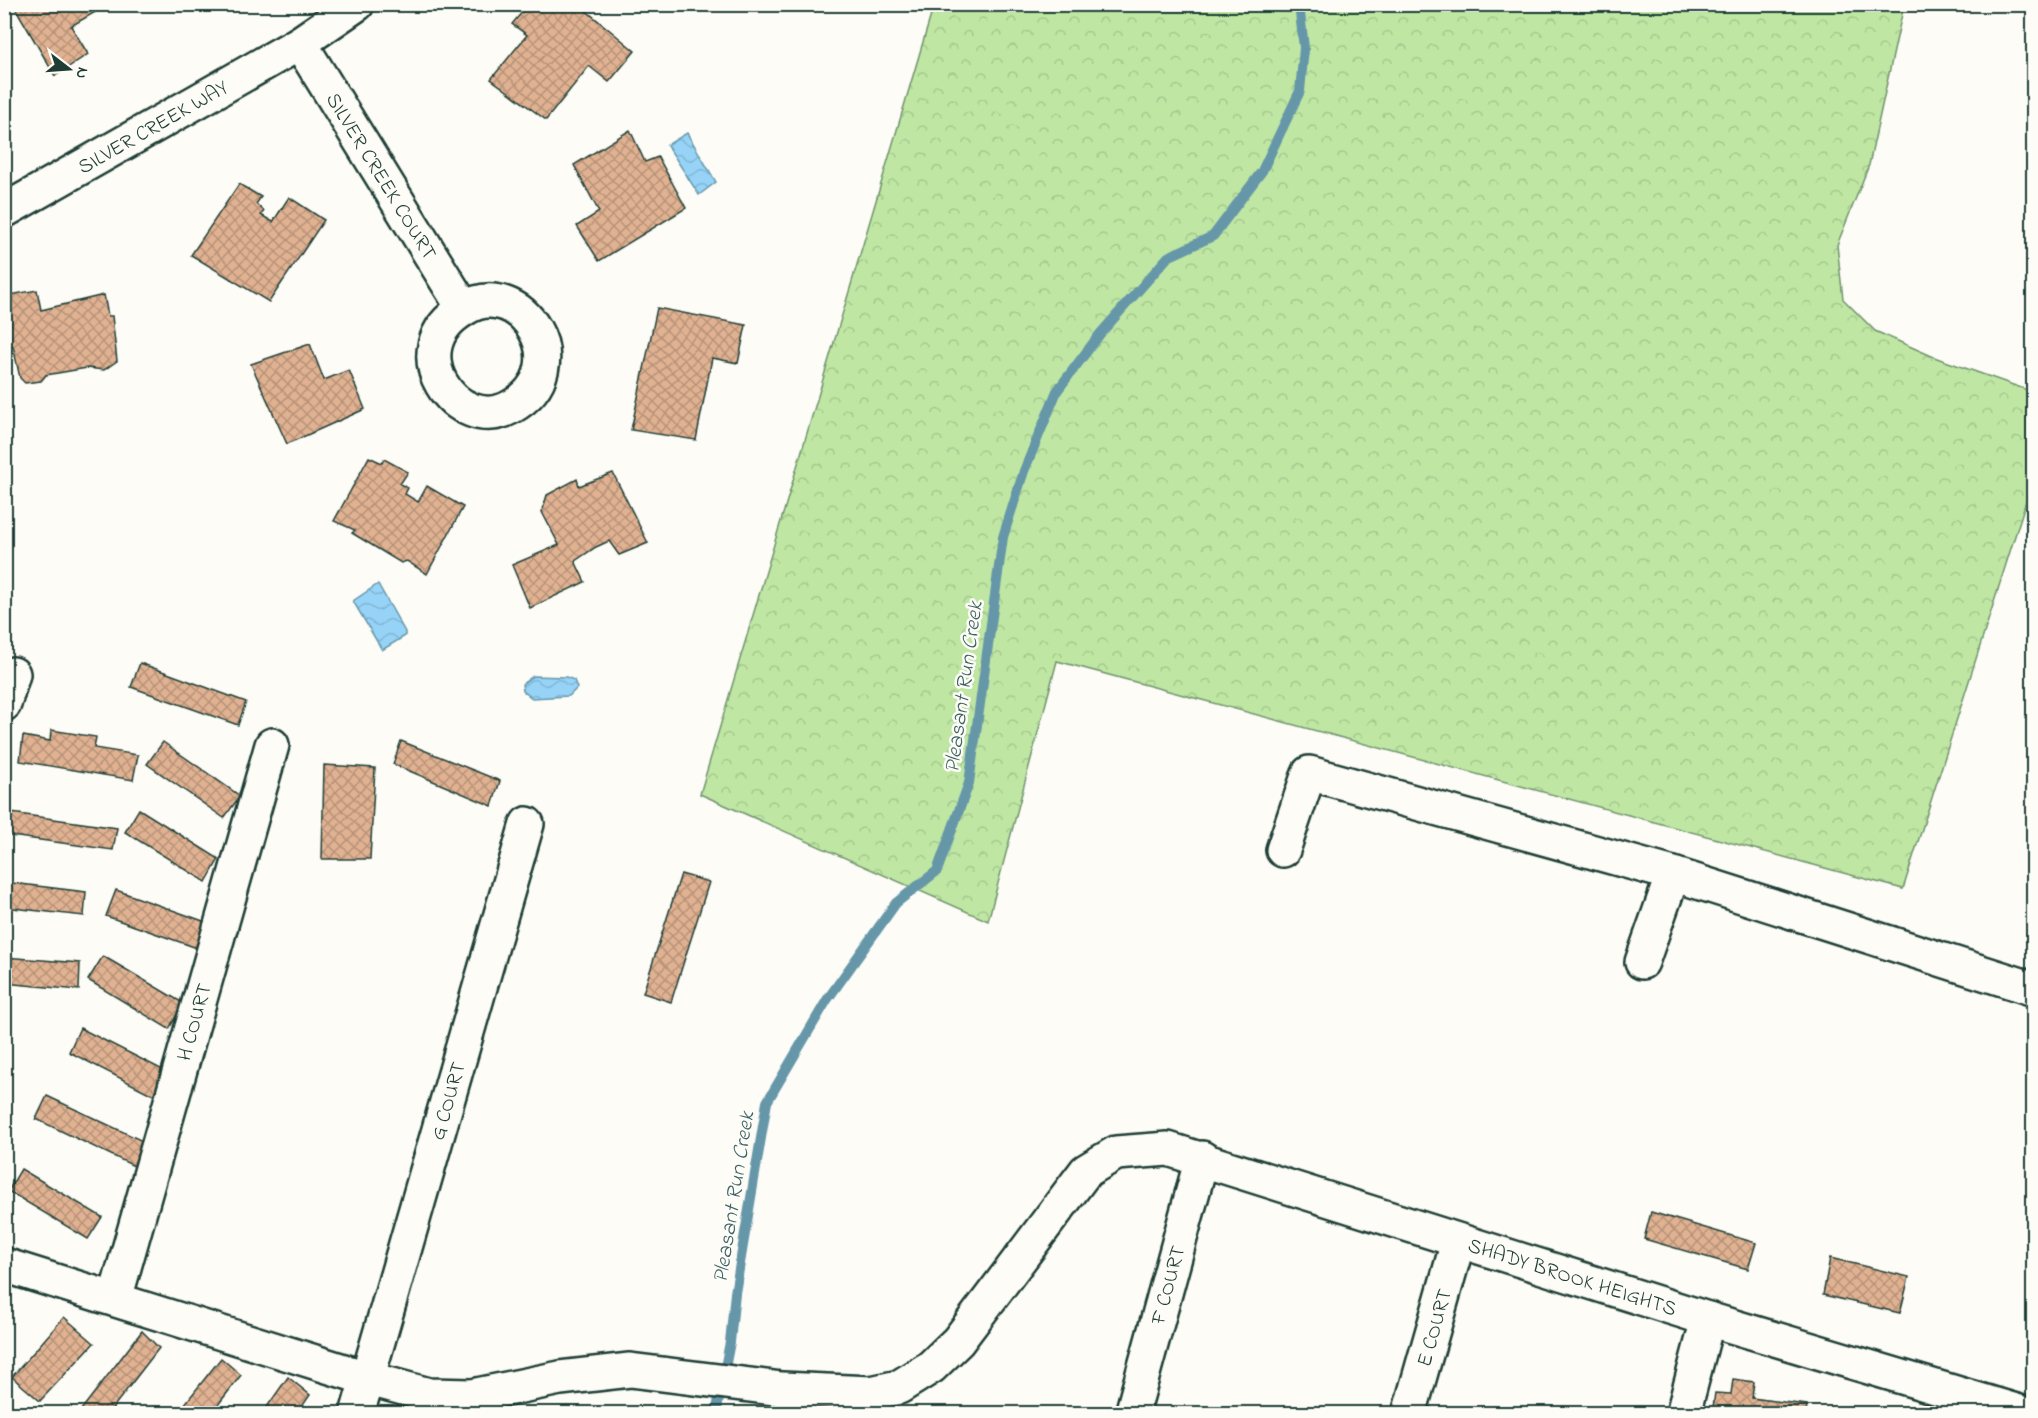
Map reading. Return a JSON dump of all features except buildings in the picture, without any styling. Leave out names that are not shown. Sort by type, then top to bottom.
[{"type":"street","name":"SILVER CREEK WAY","points":[[4,211],[300,43],[357,4]]},
{"type":"street","name":"SILVER CREEK COURT","points":[[300,43],[464,309]]},
{"type":"street","name":"H COURT","points":[[115,1299],[272,745]]},
{"type":"street","points":[[1283,850],[1309,773],[1673,874],[2034,989]]},
{"type":"street","name":"G COURT","points":[[357,1413],[527,824]]},
{"type":"street","points":[[1642,962],[1673,874]]},
{"type":"street","name":"SHADY BROOK HEIGHTS","points":[[366,1378],[429,1395],[472,1396],[560,1378],[630,1370],[782,1389],[871,1393],[899,1387],[931,1367],[958,1341],[1086,1171],[1116,1153],[1168,1149],[1708,1320],[1959,1403],[2026,1413]]},
{"type":"street","name":"F COURT","points":[[1132,1413],[1202,1158]]},
{"type":"street","name":"E COURT","points":[[1409,1413],[1458,1242]]},
{"type":"street","points":[[4,1265],[366,1378]]},
{"type":"street","points":[[1683,1413],[1708,1320]]},
{"type":"green space","points":[[934,5],[1904,5],[1869,165],[1837,245],[1843,299],[1875,331],[1934,357],[2033,392],[2033,479],[1903,889],[1057,661],[988,921],[700,794]]},
{"type":"water","points":[[687,133],[716,182],[699,195],[667,145]]},
{"type":"water","points":[[378,584],[405,632],[405,636],[382,650],[353,601]]},
{"type":"water","points":[[533,676],[566,677],[574,680],[577,688],[569,696],[532,698],[523,691],[522,684]]},
{"type":"waterway","name":"Pleasant Run Creek","points":[[716,1414],[730,1342],[735,1293],[767,1102],[827,1000],[896,903],[937,871],[969,783],[1003,537],[1024,471],[1057,391],[1100,334],[1168,257],[1213,236],[1262,171],[1300,91],[1304,48],[1299,4]]}]
